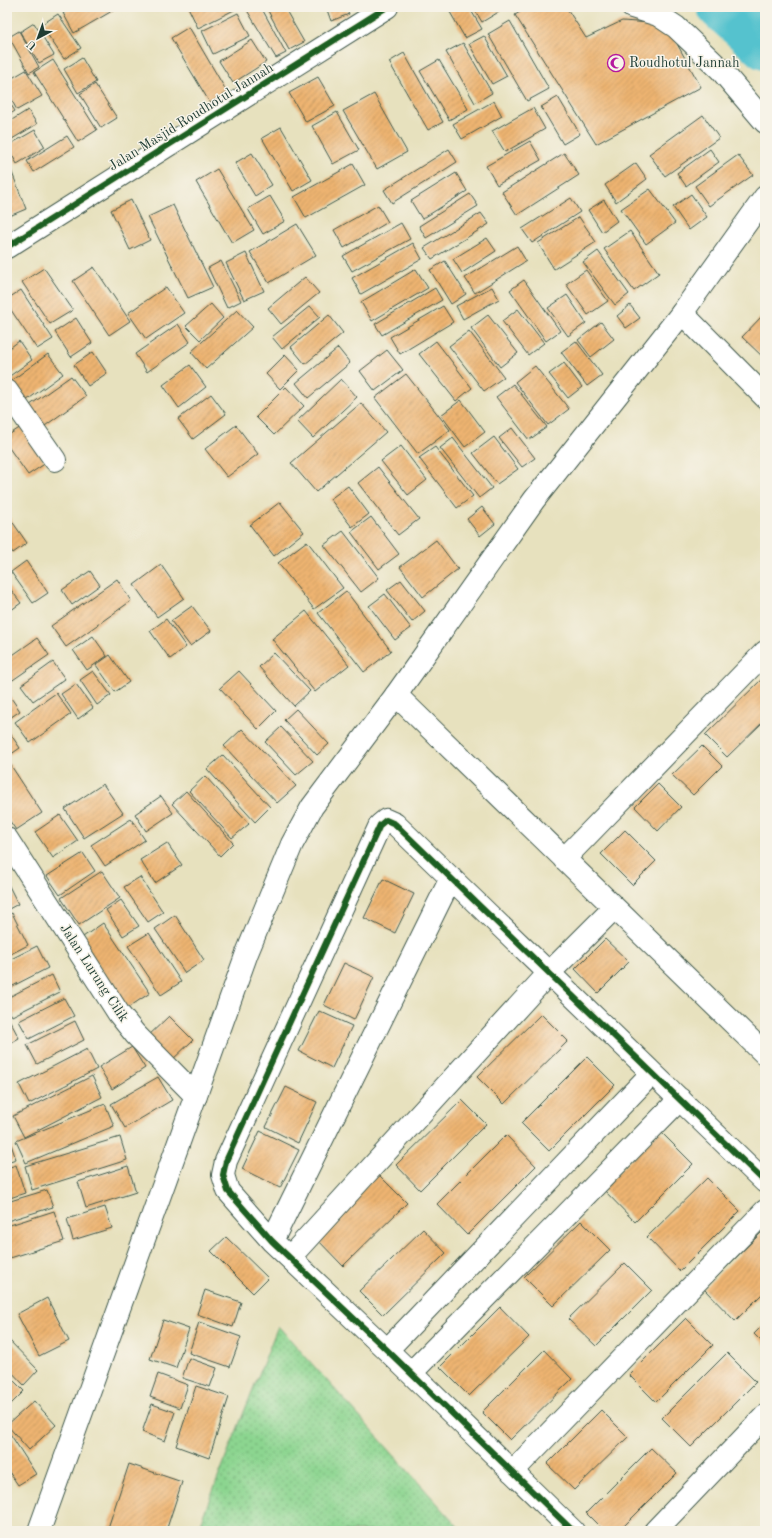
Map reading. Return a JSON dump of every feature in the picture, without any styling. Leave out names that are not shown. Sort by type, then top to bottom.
[{"type":"street","name":"Jalan Masjid Roudhotul Jannah","points":[[7,247],[387,7]]},
{"type":"street","points":[[632,7],[658,11],[720,69],[765,122]]},
{"type":"street","points":[[39,1531],[247,953],[292,844],[312,807],[396,696],[534,500],[682,313],[765,196]]},
{"type":"street","points":[[682,313],[765,397]]},
{"type":"street","points":[[7,391],[55,460]]},
{"type":"street","points":[[564,859],[765,652]]},
{"type":"street","points":[[396,696],[765,1054]]},
{"type":"street","points":[[573,1531],[272,1240],[228,1191],[223,1175],[226,1161],[380,825],[386,820],[395,824],[765,1182]]},
{"type":"street","name":"Jalan Lurung Cilik","points":[[7,839],[119,1014],[135,1034],[196,1096]]},
{"type":"street","points":[[272,1240],[451,878]]},
{"type":"street","points":[[290,1257],[549,973],[614,908]]},
{"type":"street","points":[[387,1350],[652,1073]]},
{"type":"street","points":[[411,1373],[680,1099]]},
{"type":"street","points":[[512,1472],[765,1211]]},
{"type":"street","points":[[655,1531],[765,1416]]},
{"type":"green space","points":[[278,1326],[462,1531],[197,1531]]},
{"type":"building","points":[[74,7],[119,7],[74,33],[63,13]]},
{"type":"building","points":[[188,7],[238,7],[238,8],[198,28]]},
{"type":"building","points":[[245,7],[261,7],[286,53],[276,58]]},
{"type":"building","points":[[266,7],[284,7],[304,42],[289,50]]},
{"type":"building","points":[[326,7],[346,7],[349,14],[331,21]]},
{"type":"building","points":[[447,7],[469,7],[482,29],[465,38]]},
{"type":"building","points":[[473,7],[500,7],[502,10],[482,22]]},
{"type":"building","name":"Roudhotul Jannah","points":[[528,7],[566,7],[586,38],[622,21],[666,24],[701,87],[596,144],[515,15]]},
{"type":"building","points":[[238,13],[250,36],[213,54],[202,31]]},
{"type":"building","points":[[58,14],[81,48],[64,59],[41,25]]},
{"type":"building","points":[[510,21],[549,89],[527,101],[488,34]]},
{"type":"building","points":[[34,23],[54,55],[39,63],[20,32]]},
{"type":"building","points":[[189,27],[227,92],[210,103],[171,38]]},
{"type":"building","points":[[19,31],[39,67],[29,73],[9,37]]},
{"type":"building","points":[[484,36],[507,76],[492,84],[469,44]]},
{"type":"building","points":[[252,40],[266,62],[233,83],[219,61]]},
{"type":"building","points":[[463,43],[492,93],[475,103],[446,52]]},
{"type":"building","points":[[404,53],[443,122],[428,130],[389,62]]},
{"type":"building","points":[[82,58],[96,82],[78,93],[64,69]]},
{"type":"building","points":[[53,60],[97,130],[78,142],[34,72]]},
{"type":"building","points":[[439,60],[468,109],[449,120],[420,71]]},
{"type":"building","points":[[26,70],[42,96],[17,110],[7,92],[7,81]]},
{"type":"building","points":[[318,77],[335,106],[306,122],[289,93]]},
{"type":"building","points":[[95,84],[117,118],[101,128],[80,94]]},
{"type":"building","points":[[374,94],[407,152],[377,169],[343,111]]},
{"type":"building","points":[[558,97],[580,134],[563,144],[541,107]]},
{"type":"building","points":[[7,99],[15,111],[7,116]]},
{"type":"building","points":[[494,101],[502,116],[462,139],[453,124]]},
{"type":"building","points":[[533,108],[545,129],[505,152],[492,131]]},
{"type":"building","points":[[28,110],[37,124],[7,142],[7,123]]},
{"type":"building","points":[[337,112],[359,150],[333,164],[312,126]]},
{"type":"building","points":[[703,115],[719,138],[665,176],[649,154]]},
{"type":"building","points":[[281,127],[312,180],[293,191],[262,138]]},
{"type":"building","points":[[35,130],[45,147],[17,164],[7,146]]},
{"type":"building","points":[[67,136],[74,147],[34,172],[27,161]]},
{"type":"building","points":[[530,141],[541,160],[497,185],[486,166]]},
{"type":"building","points":[[449,149],[457,162],[392,203],[384,190]]},
{"type":"building","points":[[710,149],[719,162],[686,186],[677,173]]},
{"type":"building","points":[[252,153],[272,185],[255,196],[235,163]]},
{"type":"building","points":[[564,153],[579,175],[517,215],[502,192]]},
{"type":"building","points":[[738,155],[753,175],[709,206],[695,186]]},
{"type":"building","points":[[636,163],[647,179],[616,202],[605,185]]},
{"type":"building","points":[[353,164],[365,185],[306,218],[294,197]]},
{"type":"building","points":[[217,169],[254,230],[232,243],[196,182]]},
{"type":"building","points":[[11,170],[26,209],[7,217],[7,173]]},
{"type":"building","points":[[456,173],[467,191],[422,219],[411,201]]},
{"type":"building","points":[[650,189],[675,223],[646,244],[621,209]]},
{"type":"building","points":[[470,194],[478,206],[426,238],[419,226]]},
{"type":"building","points":[[691,194],[707,217],[689,230],[673,207]]},
{"type":"building","points":[[270,196],[285,221],[263,234],[248,209]]},
{"type":"building","points":[[571,198],[580,212],[532,243],[522,229]]},
{"type":"building","points":[[131,200],[150,240],[130,250],[111,210]]},
{"type":"building","points":[[604,200],[617,221],[602,232],[588,210]]},
{"type":"building","points":[[173,205],[213,287],[188,298],[148,217]]},
{"type":"building","points":[[378,205],[388,222],[344,248],[334,230]]},
{"type":"building","points":[[481,213],[489,224],[432,259],[424,248]]},
{"type":"building","points":[[579,217],[596,242],[554,269],[538,243]]},
{"type":"building","points":[[401,223],[410,239],[352,271],[343,256]]},
{"type":"building","points":[[297,224],[316,255],[269,283],[250,252]]},
{"type":"building","points":[[630,231],[659,273],[634,291],[604,249]]},
{"type":"building","points":[[487,238],[496,251],[462,273],[453,259]]},
{"type":"building","points":[[413,243],[422,259],[361,294],[352,278]]},
{"type":"building","points":[[517,246],[526,261],[475,293],[465,278]]},
{"type":"building","points":[[598,251],[629,294],[615,305],[583,262]]},
{"type":"building","points":[[246,253],[264,291],[244,300],[226,263]]},
{"type":"building","points":[[221,261],[241,301],[227,308],[208,268]]},
{"type":"building","points":[[445,261],[466,294],[451,304],[430,270]]},
{"type":"building","points":[[94,267],[130,321],[109,335],[73,281]]},
{"type":"building","points":[[44,268],[73,310],[50,324],[22,282]]},
{"type":"building","points":[[416,269],[428,288],[372,321],[361,302]]},
{"type":"building","points":[[586,270],[608,301],[588,315],[566,284]]},
{"type":"building","points":[[305,277],[319,293],[281,324],[268,308]]},
{"type":"building","points":[[524,280],[560,331],[546,341],[510,290]]},
{"type":"building","points":[[166,287],[184,313],[146,339],[128,313]]},
{"type":"building","points":[[492,287],[499,299],[463,319],[456,306]]},
{"type":"building","points":[[435,288],[442,300],[382,335],[375,324]]},
{"type":"building","points":[[21,290],[53,339],[37,349],[7,304],[7,299]]},
{"type":"building","points":[[567,295],[586,323],[568,336],[548,308]]},
{"type":"building","points":[[211,304],[223,318],[200,340],[186,326]]},
{"type":"building","points":[[630,305],[640,318],[626,328],[617,316]]},
{"type":"building","points":[[310,306],[320,317],[282,349],[272,337]]},
{"type":"building","points":[[443,306],[453,322],[400,354],[390,337]]},
{"type":"building","points":[[518,309],[544,343],[528,355],[502,321]]},
{"type":"building","points":[[237,310],[253,327],[206,369],[191,352]]},
{"type":"building","points":[[329,315],[343,333],[305,364],[291,347]]},
{"type":"building","points":[[488,315],[518,353],[500,367],[471,328]]},
{"type":"building","points":[[762,316],[765,318],[765,359],[742,337]]},
{"type":"building","points":[[76,318],[92,343],[71,357],[55,332]]},
{"type":"building","points":[[601,322],[614,339],[591,357],[578,340]]},
{"type":"building","points":[[178,324],[190,342],[147,372],[135,354]]},
{"type":"building","points":[[469,331],[504,377],[484,391],[449,346]]},
{"type":"building","points":[[19,341],[32,360],[7,378],[7,350]]},
{"type":"building","points":[[436,341],[472,388],[456,401],[419,354]]},
{"type":"building","points":[[576,341],[602,375],[587,386],[561,352]]},
{"type":"building","points":[[338,348],[350,363],[308,398],[296,383]]},
{"type":"building","points":[[387,350],[403,370],[375,391],[360,371]]},
{"type":"building","points":[[93,352],[107,373],[88,386],[74,365]]},
{"type":"building","points":[[48,354],[63,374],[23,403],[8,383]]},
{"type":"building","points":[[285,355],[299,370],[280,389],[266,374]]},
{"type":"building","points":[[564,363],[582,387],[568,398],[549,374]]},
{"type":"building","points":[[190,365],[206,387],[179,408],[163,385]]},
{"type":"building","points":[[535,366],[569,409],[548,425],[515,382]]},
{"type":"building","points":[[406,374],[450,430],[418,454],[375,398]]},
{"type":"building","points":[[71,376],[86,396],[38,431],[23,410]]},
{"type":"building","points":[[341,379],[357,397],[313,438],[297,421]]},
{"type":"building","points":[[513,384],[547,427],[529,440],[496,397]]},
{"type":"building","points":[[286,387],[304,406],[274,435],[256,417]]},
{"type":"building","points":[[211,394],[226,414],[193,439],[178,419]]},
{"type":"building","points":[[461,400],[485,432],[465,447],[441,415]]},
{"type":"building","points":[[361,403],[386,432],[316,492],[291,463]]},
{"type":"building","points":[[236,425],[258,454],[227,477],[205,449]]},
{"type":"building","points":[[21,427],[46,463],[28,475],[7,445],[7,436]]},
{"type":"building","points":[[512,428],[535,458],[522,467],[499,438]]},
{"type":"building","points":[[494,437],[518,469],[497,484],[473,453]]},
{"type":"building","points":[[453,438],[492,488],[479,498],[440,448]]},
{"type":"building","points":[[401,446],[427,480],[408,495],[381,461]]},
{"type":"building","points":[[435,447],[473,496],[457,508],[419,458]]},
{"type":"building","points":[[378,467],[419,519],[398,535],[358,483]]},
{"type":"building","points":[[348,486],[369,514],[352,527],[330,499]]},
{"type":"building","points":[[280,502],[304,532],[274,556],[250,525]]},
{"type":"building","points":[[482,507],[495,524],[480,536],[467,519]]},
{"type":"building","points":[[7,514],[27,543],[13,553],[7,545]]},
{"type":"building","points":[[371,517],[399,554],[379,569],[351,532]]},
{"type":"building","points":[[343,531],[379,578],[361,592],[324,545]]},
{"type":"building","points":[[436,540],[458,569],[423,597],[400,567]]},
{"type":"building","points":[[307,541],[343,588],[314,609],[278,563]]},
{"type":"building","points":[[26,561],[48,593],[33,603],[11,572]]},
{"type":"building","points":[[161,565],[184,598],[157,617],[134,585]]},
{"type":"building","points":[[90,571],[100,585],[72,605],[62,590]]},
{"type":"building","points":[[117,579],[131,601],[66,647],[51,626]]},
{"type":"building","points":[[401,580],[425,611],[412,622],[387,590]]},
{"type":"building","points":[[9,587],[21,603],[7,613],[7,588]]},
{"type":"building","points":[[346,591],[391,651],[364,672],[318,613]]},
{"type":"building","points":[[385,594],[411,628],[395,640],[369,606]]},
{"type":"building","points":[[192,606],[211,631],[190,646],[171,621]]},
{"type":"building","points":[[306,611],[349,665],[315,692],[272,639]]},
{"type":"building","points":[[166,619],[186,647],[170,659],[150,631]]},
{"type":"building","points":[[93,636],[107,656],[87,670],[73,650]]},
{"type":"building","points":[[37,638],[49,655],[7,684],[7,659]]},
{"type":"building","points":[[274,653],[310,691],[294,706],[259,667]]},
{"type":"building","points":[[110,655],[129,682],[115,692],[96,665]]},
{"type":"building","points":[[53,662],[65,679],[33,701],[21,685]]},
{"type":"building","points":[[93,671],[111,695],[97,705],[80,680]]},
{"type":"building","points":[[239,671],[276,711],[258,729],[220,688]]},
{"type":"building","points":[[765,676],[765,720],[727,757],[705,735]]},
{"type":"building","points":[[76,684],[93,708],[78,719],[61,694]]},
{"type":"building","points":[[7,692],[20,711],[7,720]]},
{"type":"building","points":[[56,693],[71,714],[30,743],[15,722]]},
{"type":"building","points":[[296,709],[329,744],[317,755],[284,720]]},
{"type":"building","points":[[281,727],[313,761],[296,775],[265,742]]},
{"type":"building","points":[[7,729],[20,748],[7,757]]},
{"type":"building","points":[[242,729],[296,786],[277,803],[224,746]]},
{"type":"building","points":[[702,746],[722,766],[693,795],[672,775]]},
{"type":"building","points":[[223,755],[270,807],[255,822],[207,769]]},
{"type":"building","points":[[10,764],[42,813],[16,830],[7,817],[7,766]]},
{"type":"building","points":[[205,776],[249,824],[232,838],[189,791]]},
{"type":"building","points":[[103,784],[123,813],[84,838],[65,809]]},
{"type":"building","points":[[658,784],[681,807],[658,831],[635,807]]},
{"type":"building","points":[[186,791],[233,843],[220,856],[172,804]]},
{"type":"building","points":[[161,796],[173,813],[146,831],[135,814]]},
{"type":"building","points":[[60,815],[78,841],[53,858],[35,832]]},
{"type":"building","points":[[131,819],[145,840],[105,866],[91,845]]},
{"type":"building","points":[[625,830],[656,861],[632,885],[601,854]]},
{"type":"building","points":[[167,843],[182,865],[155,883],[140,860]]},
{"type":"building","points":[[83,853],[95,871],[60,895],[47,876]]},
{"type":"building","points":[[102,871],[120,898],[79,925],[61,898]]},
{"type":"building","points":[[140,877],[163,912],[148,922],[124,887]]},
{"type":"building","points":[[383,879],[414,894],[395,933],[364,918]]},
{"type":"building","points":[[7,882],[18,904],[7,910]]},
{"type":"building","points":[[121,900],[139,926],[123,936],[106,910]]},
{"type":"building","points":[[12,913],[28,945],[7,956],[7,916]]},
{"type":"building","points":[[175,915],[204,960],[185,973],[155,929]]},
{"type":"building","points":[[103,923],[150,993],[126,1009],[80,939]]},
{"type":"building","points":[[149,933],[181,982],[161,995],[128,946]]},
{"type":"building","points":[[605,939],[629,962],[598,993],[575,969]]},
{"type":"building","points":[[37,946],[48,968],[7,989],[7,961]]},
{"type":"building","points":[[344,963],[374,977],[354,1020],[324,1005]]},
{"type":"building","points":[[52,975],[60,992],[12,1016],[7,1006],[7,998]]},
{"type":"building","points":[[64,998],[74,1016],[29,1039],[19,1021]]},
{"type":"building","points":[[319,1011],[352,1026],[332,1068],[299,1051]]},
{"type":"building","points":[[541,1014],[568,1041],[504,1104],[477,1077]]},
{"type":"building","points":[[169,1016],[193,1040],[169,1063],[145,1039]]},
{"type":"building","points":[[10,1021],[19,1038],[7,1045],[7,1023]]},
{"type":"building","points":[[75,1021],[84,1040],[37,1064],[27,1045]]},
{"type":"building","points":[[132,1047],[145,1068],[112,1089],[99,1067]]},
{"type":"building","points":[[87,1049],[97,1069],[29,1104],[19,1084]]},
{"type":"building","points":[[587,1057],[615,1085],[549,1151],[521,1123]]},
{"type":"building","points":[[92,1076],[102,1097],[24,1137],[13,1116]]},
{"type":"building","points":[[158,1077],[172,1100],[125,1128],[111,1104]]},
{"type":"building","points":[[286,1087],[317,1102],[298,1143],[266,1127]]},
{"type":"building","points":[[462,1100],[486,1124],[420,1190],[396,1165]]},
{"type":"building","points":[[105,1104],[114,1126],[26,1163],[16,1141]]},
{"type":"building","points":[[260,1131],[299,1150],[280,1188],[242,1169]]},
{"type":"building","points":[[660,1131],[693,1164],[635,1222],[602,1188]]},
{"type":"building","points":[[7,1133],[16,1159],[7,1162]]},
{"type":"building","points":[[506,1135],[536,1166],[467,1235],[437,1204]]},
{"type":"building","points":[[120,1137],[127,1160],[32,1190],[25,1166]]},
{"type":"building","points":[[16,1165],[25,1193],[7,1199],[7,1168]]},
{"type":"building","points":[[128,1166],[136,1192],[86,1208],[78,1182]]},
{"type":"building","points":[[378,1174],[407,1203],[343,1266],[315,1237]]},
{"type":"building","points":[[707,1178],[740,1211],[680,1271],[647,1237]]},
{"type":"building","points":[[47,1190],[53,1207],[7,1221],[7,1202]]},
{"type":"building","points":[[105,1207],[112,1228],[73,1240],[67,1219]]},
{"type":"building","points":[[54,1211],[64,1241],[7,1259],[7,1226]]},
{"type":"building","points":[[581,1221],[610,1250],[553,1306],[524,1277]]},
{"type":"building","points":[[423,1229],[446,1253],[383,1315],[359,1291]]},
{"type":"building","points":[[763,1231],[765,1233],[765,1291],[735,1321],[704,1289]]},
{"type":"building","points":[[226,1237],[268,1278],[253,1293],[211,1251]]},
{"type":"building","points":[[625,1263],[652,1290],[596,1346],[568,1319]]},
{"type":"building","points":[[205,1290],[241,1302],[233,1327],[197,1314]]},
{"type":"building","points":[[47,1298],[69,1341],[39,1356],[17,1314]]},
{"type":"building","points":[[500,1307],[529,1337],[469,1396],[440,1367]]},
{"type":"building","points":[[686,1318],[713,1345],[656,1402],[629,1375]]},
{"type":"building","points":[[163,1320],[189,1329],[176,1368],[150,1359]]},
{"type":"building","points":[[199,1322],[241,1337],[230,1367],[189,1353]]},
{"type":"building","points":[[765,1323],[765,1345],[754,1334]]},
{"type":"building","points":[[7,1338],[38,1370],[24,1385],[7,1367]]},
{"type":"building","points":[[544,1350],[572,1379],[510,1440],[482,1412]]},
{"type":"building","points":[[727,1353],[756,1382],[691,1447],[662,1418]]},
{"type":"building","points":[[189,1358],[217,1368],[210,1387],[182,1378]]},
{"type":"building","points":[[7,1374],[24,1391],[11,1404],[7,1401]]},
{"type":"building","points":[[158,1374],[188,1385],[180,1408],[150,1397]]},
{"type":"building","points":[[196,1386],[229,1397],[209,1458],[176,1446]]},
{"type":"building","points":[[34,1401],[56,1425],[29,1450],[7,1425]]},
{"type":"building","points":[[152,1404],[175,1412],[165,1441],[142,1432]]},
{"type":"building","points":[[601,1410],[628,1437],[574,1490],[547,1464]]},
{"type":"building","points":[[7,1429],[36,1474],[18,1485],[7,1469]]},
{"type":"building","points":[[651,1448],[677,1473],[619,1531],[604,1531],[586,1513]]},
{"type":"building","points":[[129,1464],[182,1482],[166,1531],[107,1531]]},
{"type":"waterway","points":[[720,7],[765,47]]},
{"type":"cycle path","points":[[7,247],[387,7]]},
{"type":"cycle path","points":[[573,1531],[387,1350],[272,1241],[228,1191],[223,1175],[226,1161],[380,825],[386,820],[395,824],[765,1182]]},
{"type":"place","name":"Roudhotul Jannah","points":[[616,63]]}]
